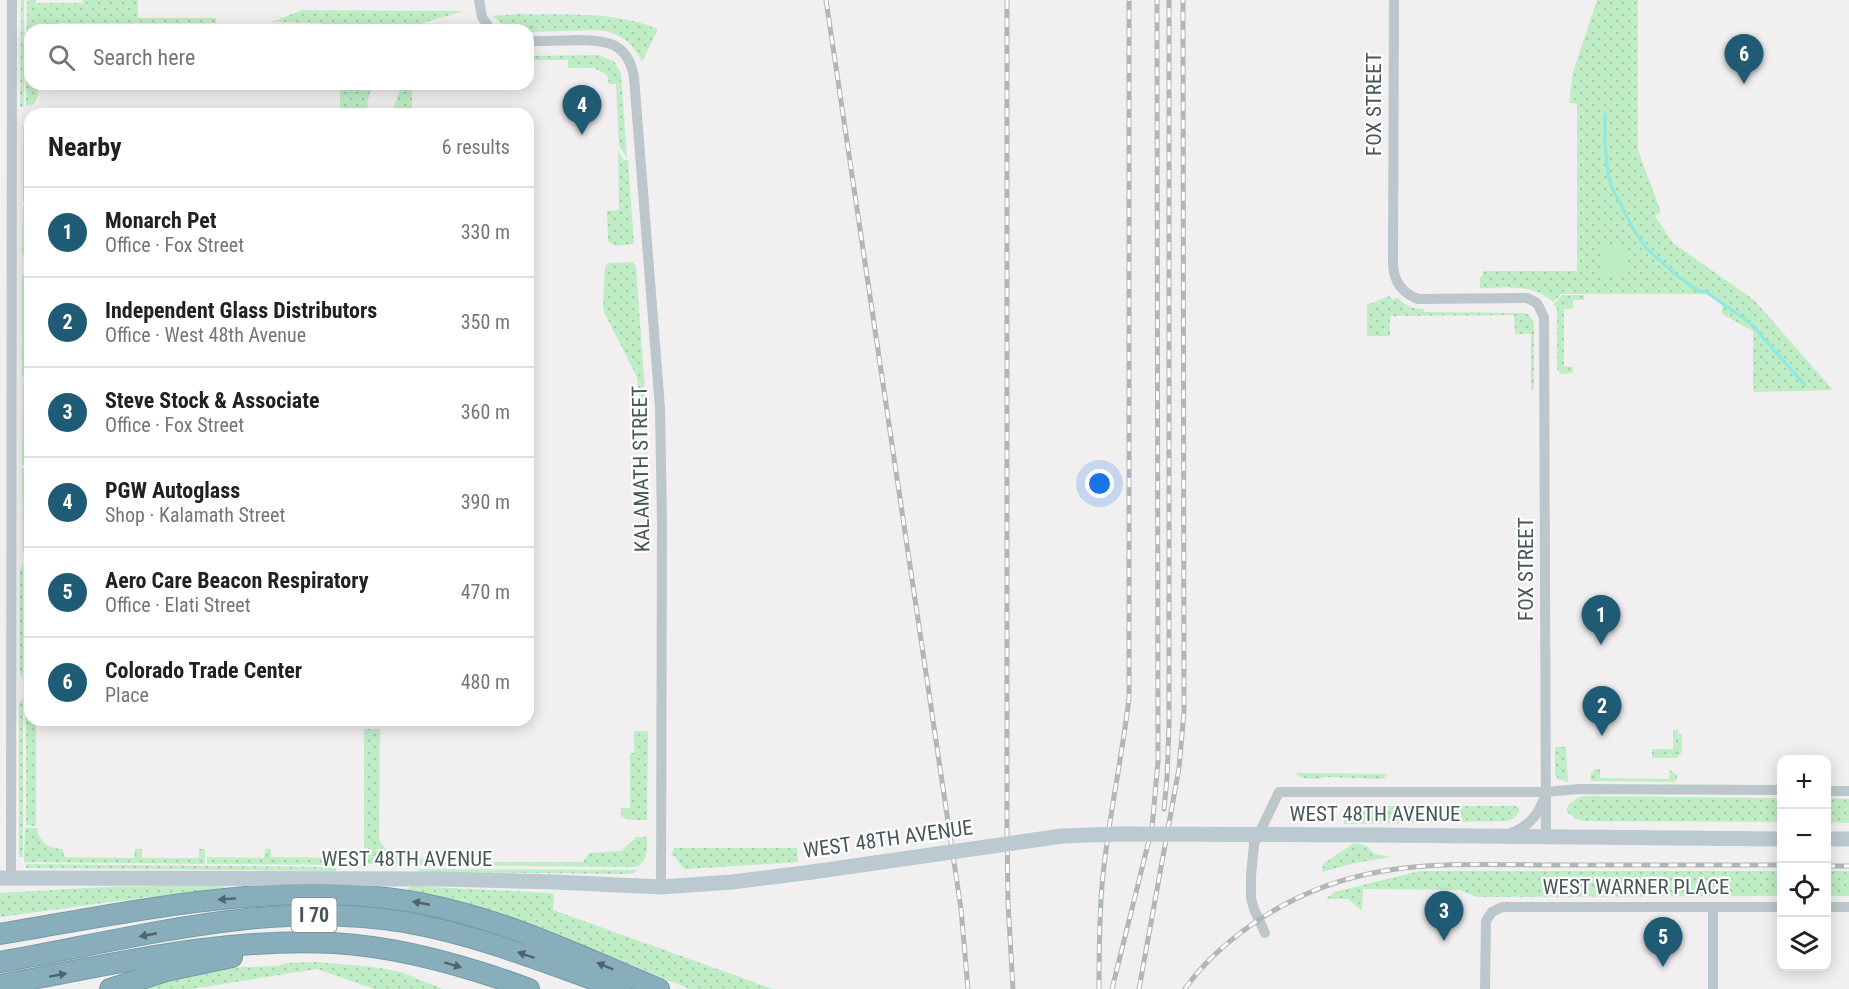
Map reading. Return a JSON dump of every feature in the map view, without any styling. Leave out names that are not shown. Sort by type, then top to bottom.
[{"type":"highway","points":[[0,934],[177,903],[278,896],[371,896],[442,908],[495,924],[659,989]]},
{"type":"highway","name":"I 70","points":[[0,962],[222,922],[275,916],[342,916],[404,922],[452,933],[507,949],[620,989]]},
{"type":"highway","name":"I 70","points":[[0,985],[197,949],[273,943],[333,943],[401,952],[444,962],[529,989]]},
{"type":"highway","points":[[110,989],[139,978],[206,962],[333,943]]},
{"type":"street","points":[[5,878],[6,173],[12,0]]},
{"type":"street","points":[[479,0],[482,17],[487,24]]},
{"type":"street","name":"FOX STREET","points":[[1394,0],[1393,265],[1395,279],[1404,292],[1418,299],[1521,298],[1533,300],[1544,317],[1546,836]]},
{"type":"street","points":[[0,33],[12,33]]},
{"type":"street","name":"KALAMATH STREET","points":[[534,41],[600,41],[615,45],[625,54],[634,77],[660,408],[662,887]]},
{"type":"street","name":"WEST 48TH AVENUE","points":[[1265,933],[1251,898],[1254,844],[1279,792],[1777,790]]},
{"type":"street","points":[[1831,791],[1849,791]]},
{"type":"street","points":[[1500,836],[1517,831],[1530,823],[1540,810],[1545,792]]},
{"type":"street","name":"WEST 48TH AVENUE","points":[[5,878],[430,879],[662,887],[732,882],[812,872],[1062,836],[1119,834],[1376,835],[1777,839]]},
{"type":"street","points":[[1831,839],[1849,839]]},
{"type":"street","name":"WEST WARNER PLACE","points":[[1485,989],[1486,921],[1492,912],[1509,907],[1777,907]]},
{"type":"street","points":[[1713,907],[1713,989]]},
{"type":"street","points":[[1831,907],[1849,907]]},
{"type":"green space","points":[[21,0],[24,0],[24,107],[20,107]]},
{"type":"green space","points":[[27,0],[36,0],[36,3],[82,3],[83,0],[138,0],[138,18],[216,18],[216,23],[27,24]]},
{"type":"green space","points":[[1597,0],[1638,0],[1638,150],[1661,212],[1655,216],[1673,243],[1754,300],[1833,390],[1753,392],[1753,331],[1722,314],[1722,304],[1708,294],[1561,294],[1553,302],[1528,289],[1480,288],[1480,277],[1483,276],[1483,271],[1577,271],[1577,104],[1569,103],[1573,72]]},
{"type":"green space","points":[[302,10],[464,11],[424,24],[272,22]]},
{"type":"green space","points":[[572,14],[625,19],[658,29],[642,62],[630,44],[613,33],[599,30],[534,32],[534,24],[502,24],[493,16]]},
{"type":"green space","points":[[598,55],[614,61],[621,74],[627,158],[619,146],[616,84],[609,84],[607,75],[594,68],[568,68],[568,60],[534,60],[534,56]]},
{"type":"green space","points":[[26,90],[38,90],[34,104],[26,106]]},
{"type":"green space","points":[[340,90],[372,90],[367,108],[340,108]]},
{"type":"green space","points":[[400,90],[412,90],[412,108],[393,108]]},
{"type":"green space","points":[[23,126],[24,126],[24,203]]},
{"type":"green space","points":[[618,151],[624,160],[628,160],[634,244],[615,246],[608,239],[607,211],[619,210]]},
{"type":"green space","points":[[23,206],[24,206],[24,257],[22,253]]},
{"type":"green space","points":[[1604,246],[1628,250],[1623,277],[1599,273]]},
{"type":"green space","points":[[633,262],[636,267],[646,406],[640,402],[637,377],[603,306],[605,266],[608,263]]},
{"type":"green space","points":[[24,274],[24,377],[22,377],[22,276]]},
{"type":"green space","points":[[1562,295],[1584,295],[1584,300],[1573,300],[1573,308],[1564,309],[1564,366],[1573,367],[1573,373],[1561,374],[1557,369],[1557,309],[1554,304]]},
{"type":"green space","points":[[1389,296],[1393,300],[1397,297],[1403,303],[1423,309],[1424,312],[1525,313],[1529,315],[1534,323],[1534,390],[1531,390],[1531,334],[1515,334],[1514,315],[1390,316],[1390,336],[1367,336],[1367,305]]},
{"type":"green space","points":[[23,379],[24,379],[24,465],[22,465]]},
{"type":"green space","points":[[22,468],[24,468],[24,552]]},
{"type":"green space","points":[[23,564],[23,679],[20,674],[20,570]]},
{"type":"green space","points":[[23,699],[23,857],[19,857],[19,703]]},
{"type":"green space","points":[[26,726],[36,726],[36,826],[26,825]]},
{"type":"green space","points":[[364,729],[380,729],[379,840],[392,857],[399,852],[399,864],[364,864]]},
{"type":"green space","points":[[1673,730],[1678,730],[1678,734],[1682,734],[1682,752],[1677,758],[1652,758],[1652,749],[1673,749]]},
{"type":"green space","points":[[634,731],[648,731],[647,820],[621,817],[621,808],[630,808],[630,753],[634,753]]},
{"type":"green space","points":[[1555,747],[1566,747],[1568,782],[1558,779],[1555,774]]},
{"type":"green space","points":[[1595,769],[1600,769],[1600,778],[1669,779],[1670,770],[1677,775],[1677,779],[1674,782],[1590,781]]},
{"type":"green space","points":[[1294,773],[1388,774],[1383,779],[1325,777],[1313,779]]},
{"type":"green space","points":[[1579,797],[1777,798],[1777,822],[1583,821],[1576,819],[1566,811],[1569,804]]},
{"type":"green space","points":[[1831,798],[1849,799],[1849,823],[1831,822]]},
{"type":"green space","points":[[1358,806],[1515,806],[1519,808],[1519,812],[1513,819],[1504,821],[1344,824],[1344,814]]},
{"type":"green space","points":[[25,828],[37,828],[42,841],[49,846],[63,849],[64,857],[134,858],[135,849],[142,849],[142,858],[199,858],[199,849],[205,849],[205,864],[24,862]]},
{"type":"green space","points":[[636,837],[647,837],[647,851],[643,862],[636,867],[417,865],[417,855],[427,862],[583,862],[589,853],[621,851]]},
{"type":"green space","points":[[1354,843],[1367,846],[1372,852],[1391,857],[1322,872],[1323,864]]},
{"type":"green space","points":[[674,848],[797,848],[798,862],[687,869],[683,868],[674,856],[671,856]]},
{"type":"green space","points":[[265,849],[271,849],[271,857],[343,858],[343,849],[348,853],[346,865],[207,864],[207,857],[264,858]]},
{"type":"green space","points":[[26,864],[336,867],[336,871],[26,868]]},
{"type":"green space","points":[[417,869],[638,870],[630,874],[422,872]]},
{"type":"green space","points":[[1420,871],[1777,871],[1777,896],[1477,897],[1459,890],[1363,889],[1362,911],[1348,899],[1326,899],[1334,892]]},
{"type":"green space","points":[[1831,871],[1849,871],[1849,896],[1831,896]]},
{"type":"green space","points":[[224,885],[225,890],[148,897],[0,917],[0,893],[103,887]]},
{"type":"green space","points":[[411,886],[551,893],[554,895],[553,910],[773,989],[690,989],[531,925],[439,898],[406,891]]},
{"type":"green space","points":[[316,962],[374,967],[401,972],[443,989],[374,989],[317,969],[191,989],[128,989],[217,968]]},
{"type":"waterway","points":[[1605,114],[1605,143],[1608,174],[1612,188],[1646,248],[1698,291],[1706,292],[1749,322],[1805,385]]},
{"type":"railway","points":[[826,0],[961,909],[968,989]]},
{"type":"railway","points":[[1007,0],[1007,827],[1008,903],[1013,989]]},
{"type":"railway","points":[[1099,989],[1103,875],[1129,698],[1129,0]]},
{"type":"railway","points":[[1112,989],[1152,828],[1158,761],[1157,0]]},
{"type":"railway","points":[[1164,809],[1169,726],[1169,0]]},
{"type":"railway","points":[[1139,989],[1179,768],[1184,712],[1183,0]]},
{"type":"railway","points":[[1185,989],[1216,953],[1254,923],[1292,901],[1329,885],[1366,874],[1403,868],[1481,864],[1777,865]]},
{"type":"railway","points":[[1831,866],[1849,866]]},
{"type":"place","name":"Colorado Trade Center","points":[[1744,84]]},
{"type":"place","name":"PGW Autoglass","points":[[582,135]]},
{"type":"place","name":"Monarch Pet","points":[[1601,645]]},
{"type":"place","name":"Independent Glass Distributors","points":[[1602,736]]},
{"type":"place","name":"Steve Stock & Associate","points":[[1444,941]]},
{"type":"place","name":"Aero Care Beacon Respiratory","points":[[1663,967]]}]
